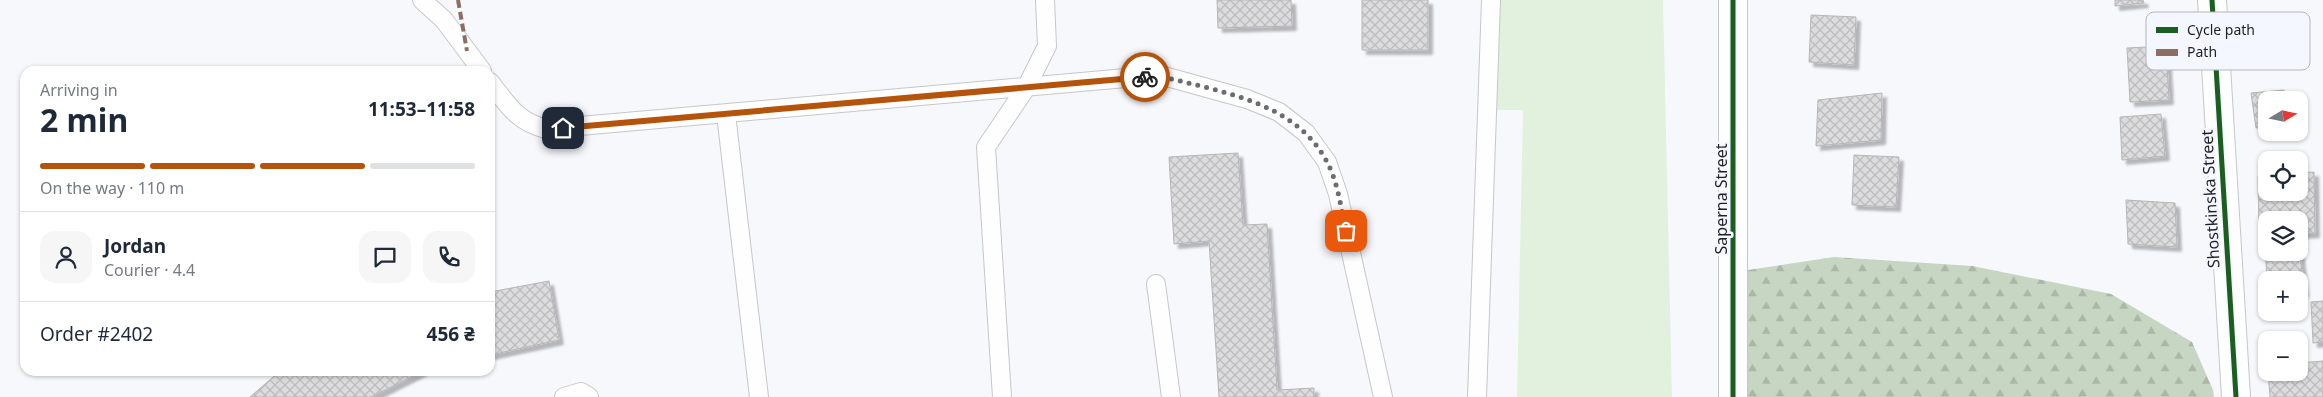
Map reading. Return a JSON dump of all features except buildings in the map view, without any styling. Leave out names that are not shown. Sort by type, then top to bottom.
[{"type":"street","name":"Saperna Street","points":[[1733,0],[1734,397]]},
{"type":"street","name":"Shostkinska Street","points":[[2216,70],[2236,397]]},
{"type":"lane","points":[[422,0],[444,20],[478,66]]},
{"type":"lane","points":[[1002,397],[986,147],[1026,88],[1047,46],[1045,0]]},
{"type":"lane","points":[[1477,397],[1491,0]]},
{"type":"lane","points":[[495,89],[515,115],[530,124],[546,129],[1160,76],[1247,99],[1279,112],[1306,133],[1327,162],[1338,194],[1383,397]]},
{"type":"lane","points":[[726,114],[759,397]]},
{"type":"lane","points":[[1156,284],[1171,397]]},
{"type":"lane","points":[[564,397],[581,392],[589,397]]},
{"type":"green space","points":[[1491,0],[1663,0],[1672,397],[1517,397],[1523,110],[1487,110]]},
{"type":"green space","points":[[1834,257],[1972,266],[2111,294],[2192,342],[2213,390],[2214,397],[1748,397],[1748,270]]},
{"type":"marked path","points":[[458,0],[467,51]]},
{"type":"cycle path","points":[[1733,0],[1733,397]]},
{"type":"cycle path","points":[[2212,0],[2213,12]]},
{"type":"cycle path","points":[[2216,70],[2236,397]]},
{"type":"way so far","points":[[1145,77],[1160,76],[1247,99],[1279,112],[1306,133],[1327,162],[1338,194],[1346,231]]},
{"type":"route","points":[[563,128],[1145,77]]}]
